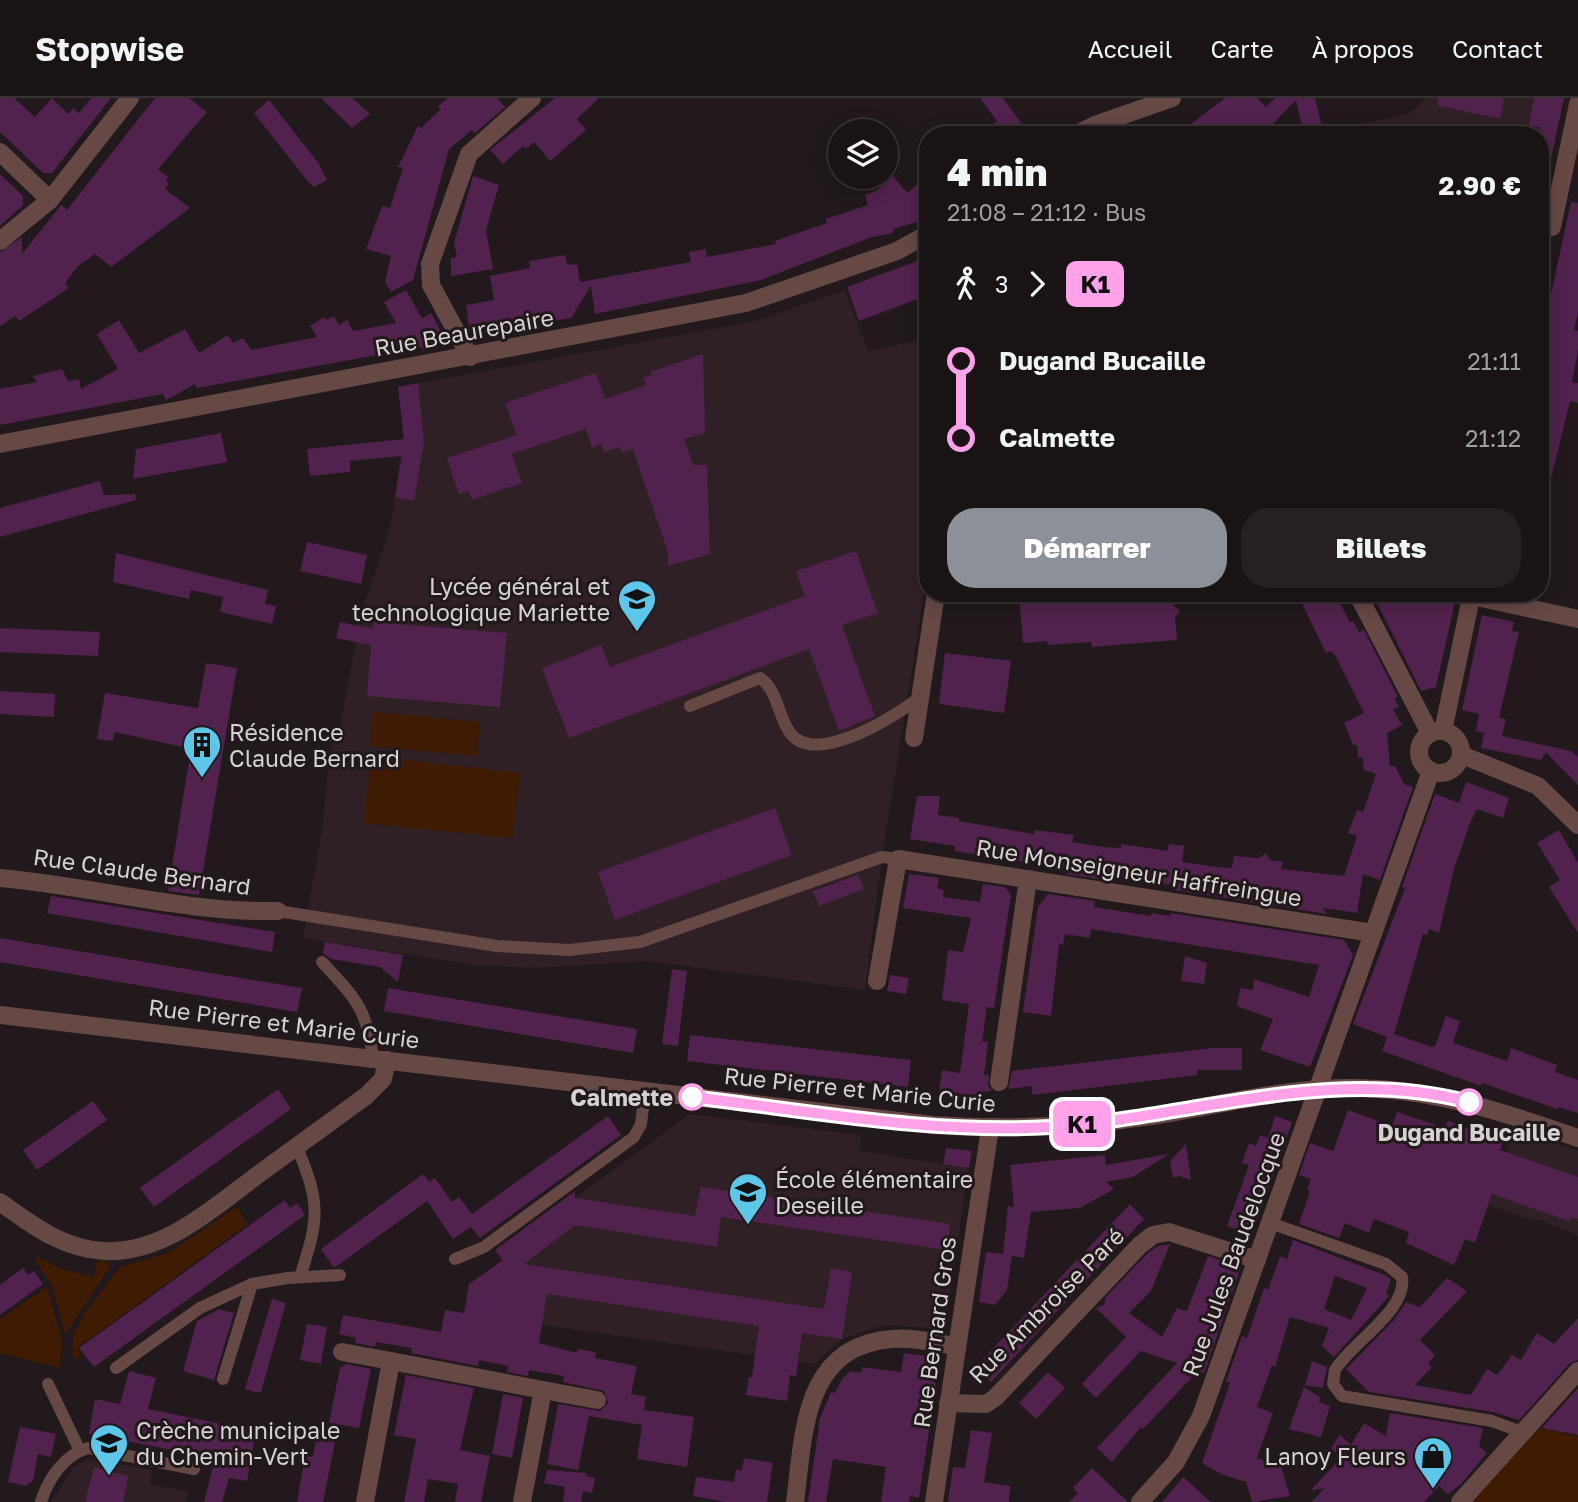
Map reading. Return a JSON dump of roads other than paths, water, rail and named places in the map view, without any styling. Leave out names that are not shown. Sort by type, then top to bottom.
[{"type":"street","points":[[0,242],[50,200],[130,98]]},
{"type":"street","points":[[470,357],[431,285],[430,264],[470,154],[532,98]]},
{"type":"street","points":[[1115,126],[1172,98]]},
{"type":"street","points":[[1552,227],[1578,104]]},
{"type":"street","points":[[0,152],[50,200]]},
{"type":"street","name":"Rue Beaurepaire","points":[[0,444],[757,301],[897,251],[919,239]]},
{"type":"street","points":[[914,737],[935,602]]},
{"type":"street","points":[[1362,602],[1437,732],[1457,739],[1461,755],[1452,770],[1440,774],[1430,771],[1421,762],[1419,752],[1421,743],[1437,732],[1470,602]]},
{"type":"street","points":[[1503,602],[1578,619]]},
{"type":"street","points":[[1461,755],[1538,786],[1564,808],[1578,825]]},
{"type":"street","name":"Rue Jules Baudelocque","points":[[1140,1502],[1177,1462],[1196,1429],[1430,771]]},
{"type":"street","points":[[877,981],[898,859]]},
{"type":"street","name":"Rue Monseigneur Haffreingue","points":[[898,859],[1373,933]]},
{"type":"street","name":"Rue Claude Bernard","points":[[0,878],[61,884],[215,910],[278,911]]},
{"type":"street","points":[[999,1082],[1028,879]]},
{"type":"street","name":"Rue Pierre et Marie Curie","points":[[0,1015],[933,1125],[990,1128],[1110,1121],[1319,1089],[1402,1090],[1455,1098],[1578,1138]]},
{"type":"street","points":[[0,1202],[34,1227],[67,1243],[93,1250],[127,1250],[161,1240],[185,1227],[374,1090],[383,1079],[380,1060]]},
{"type":"street","name":"Rue Bernard Gros","points":[[934,1502],[990,1128]]},
{"type":"street","name":"Rue Ambroise Paré","points":[[948,1403],[979,1405],[996,1397],[1140,1245],[1153,1235],[1176,1234],[1257,1260]]},
{"type":"street","points":[[795,1502],[810,1400],[833,1366],[859,1348],[887,1340],[957,1346]]},
{"type":"street","points":[[342,1352],[597,1400]]},
{"type":"street","points":[[365,1502],[391,1361]]},
{"type":"street","points":[[1460,1502],[1578,1371]]},
{"type":"street","points":[[522,1502],[543,1390]]},
{"type":"lane","points":[[690,706],[760,678],[771,685],[792,736],[806,745],[823,745],[895,717],[920,697]]},
{"type":"lane","points":[[278,911],[345,919],[497,946],[569,950],[640,942],[882,858],[898,859]]},
{"type":"lane","points":[[322,962],[362,1008],[380,1060]]},
{"type":"lane","points":[[455,1259],[484,1247],[634,1137],[641,1124],[645,1091]]},
{"type":"lane","points":[[297,1147],[309,1179],[316,1213],[314,1234],[300,1277]]},
{"type":"lane","points":[[1270,1223],[1386,1264],[1402,1277],[1403,1287],[1397,1302],[1335,1370],[1334,1384],[1342,1396],[1492,1421],[1524,1433]]},
{"type":"lane","points":[[116,1368],[200,1308],[227,1293],[252,1284],[340,1275]]},
{"type":"lane","points":[[223,1379],[252,1284]]},
{"type":"lane","points":[[48,1384],[80,1451]]},
{"type":"lane","points":[[41,1502],[54,1474],[80,1451],[95,1448],[194,1469]]},
{"type":"place","name":"Lycée général et technologique Mariette","points":[[637,633]]},
{"type":"place","name":"Résidence Claude Bernard","points":[[202,779]]},
{"type":"place","name":"Calmette","points":[[692,1097]]},
{"type":"place","name":"Dugand Bucaille","points":[[1469,1102]]},
{"type":"place","name":"École élémentaire Deseille","points":[[748,1226]]},
{"type":"place","name":"Crèche municipale du Chemin-Vert","points":[[109,1477]]},
{"type":"place","name":"Lanoy Fleurs","points":[[1433,1490]]}]
